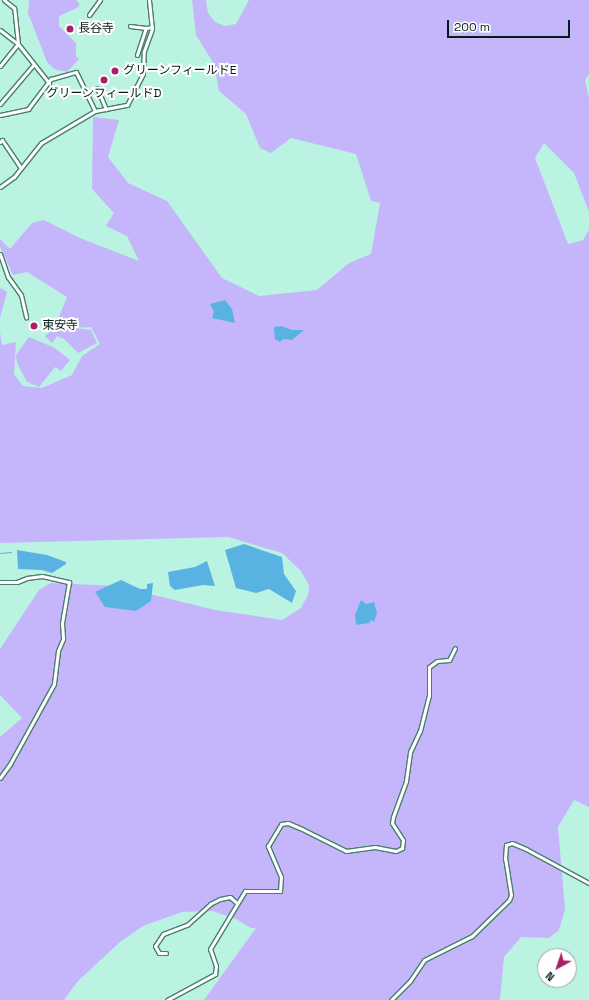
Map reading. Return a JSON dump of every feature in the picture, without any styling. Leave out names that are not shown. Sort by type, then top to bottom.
[{"type":"street","points":[[0,66],[18,44],[14,8],[4,0]]},
{"type":"street","points":[[89,15],[100,0]]},
{"type":"street","points":[[0,187],[14,177],[41,144],[95,111],[127,105],[143,74],[144,51],[152,27],[149,0]]},
{"type":"street","points":[[130,26],[146,28],[152,27]]},
{"type":"street","points":[[137,55],[146,28]]},
{"type":"street","points":[[0,30],[18,44],[49,83]]},
{"type":"street","points":[[0,104],[34,64]]},
{"type":"street","points":[[0,116],[28,109],[51,79],[76,72],[95,111]]},
{"type":"street","points":[[97,88],[106,109]]},
{"type":"street","points":[[0,142],[2,140],[21,168]]},
{"type":"street","points":[[0,254],[8,277],[21,295],[26,317]]},
{"type":"street","points":[[0,582],[17,582],[27,578],[42,576],[69,582],[62,623],[63,638],[58,652],[54,684],[14,758],[0,778]]},
{"type":"street","points":[[167,1000],[214,974],[216,966],[210,949],[236,903],[245,891],[280,891],[280,873],[270,856],[268,846],[283,823],[302,829],[346,851],[375,847],[396,852],[402,848],[403,840],[392,823],[406,781],[410,752],[420,731],[429,696],[429,667],[437,661],[449,660],[455,648]]},
{"type":"street","points":[[391,1000],[410,981],[424,960],[472,936],[509,900],[511,895],[505,859],[506,845],[512,844],[526,849],[589,883]]},
{"type":"street","points":[[166,953],[160,953],[155,946],[163,934],[187,925],[210,904],[220,898],[230,897],[236,903]]},
{"type":"shaded area","points":[[29,0],[76,0],[80,4],[77,8],[59,16],[59,26],[76,43],[76,56],[79,59],[67,72],[54,69],[47,62],[28,13]]},
{"type":"shaded area","points":[[192,0],[206,0],[208,13],[215,22],[225,26],[236,24],[249,0],[589,0],[589,74],[585,80],[589,98],[589,212],[574,173],[544,143],[535,158],[568,244],[583,240],[589,230],[589,807],[574,800],[558,827],[565,909],[559,930],[549,938],[521,937],[504,957],[500,1000],[204,1000],[256,928],[251,928],[236,919],[213,911],[182,912],[143,926],[120,942],[78,981],[64,1000],[0,1000],[0,737],[22,718],[0,695],[0,649],[39,590],[51,583],[117,586],[215,610],[282,620],[301,608],[308,595],[309,585],[301,571],[282,553],[228,537],[0,543],[0,332],[2,345],[16,342],[14,374],[23,386],[42,388],[72,375],[82,356],[100,344],[91,327],[75,328],[91,330],[97,343],[78,353],[64,339],[57,336],[52,343],[45,336],[57,326],[56,324],[67,297],[27,272],[13,275],[0,247],[0,239],[10,249],[32,223],[44,220],[80,238],[139,261],[127,236],[106,226],[114,213],[92,189],[93,117],[119,120],[108,157],[128,183],[167,201],[222,278],[259,296],[317,290],[349,263],[371,254],[380,203],[371,201],[356,154],[291,138],[271,153],[260,148],[246,114],[219,91],[214,64],[196,35]]},
{"type":"shaded area","points":[[1,288],[7,292],[0,318],[0,289]]},
{"type":"shaded area","points":[[29,337],[55,348],[70,360],[61,371],[55,367],[39,387],[27,382],[17,363],[16,355]]},
{"type":"water","points":[[225,300],[232,309],[235,323],[212,318],[214,312],[210,304]]},
{"type":"water","points":[[281,326],[292,330],[304,330],[292,340],[283,339],[280,342],[275,339],[274,327]]},
{"type":"water","points":[[244,544],[282,557],[284,574],[296,591],[292,603],[269,589],[256,593],[236,588],[225,550]]},
{"type":"water","points":[[17,550],[47,555],[66,562],[66,564],[52,573],[42,570],[18,569]]},
{"type":"water","points":[[207,561],[215,586],[203,585],[175,590],[170,586],[168,572],[195,567]]},
{"type":"water","points":[[121,580],[140,589],[147,589],[147,584],[153,583],[151,601],[136,611],[105,607],[95,592]]},
{"type":"water","points":[[361,600],[366,604],[374,602],[377,613],[374,622],[371,620],[369,623],[356,625],[355,615]]},
{"type":"waterway","points":[[0,553],[11,552]]},
{"type":"place","name":"長谷寺","points":[[70,29]]},
{"type":"place","name":"グリーンフィールドE","points":[[115,71]]},
{"type":"place","name":"グリーンフィールドD","points":[[104,80]]},
{"type":"place","name":"東安寺","points":[[34,326]]}]
